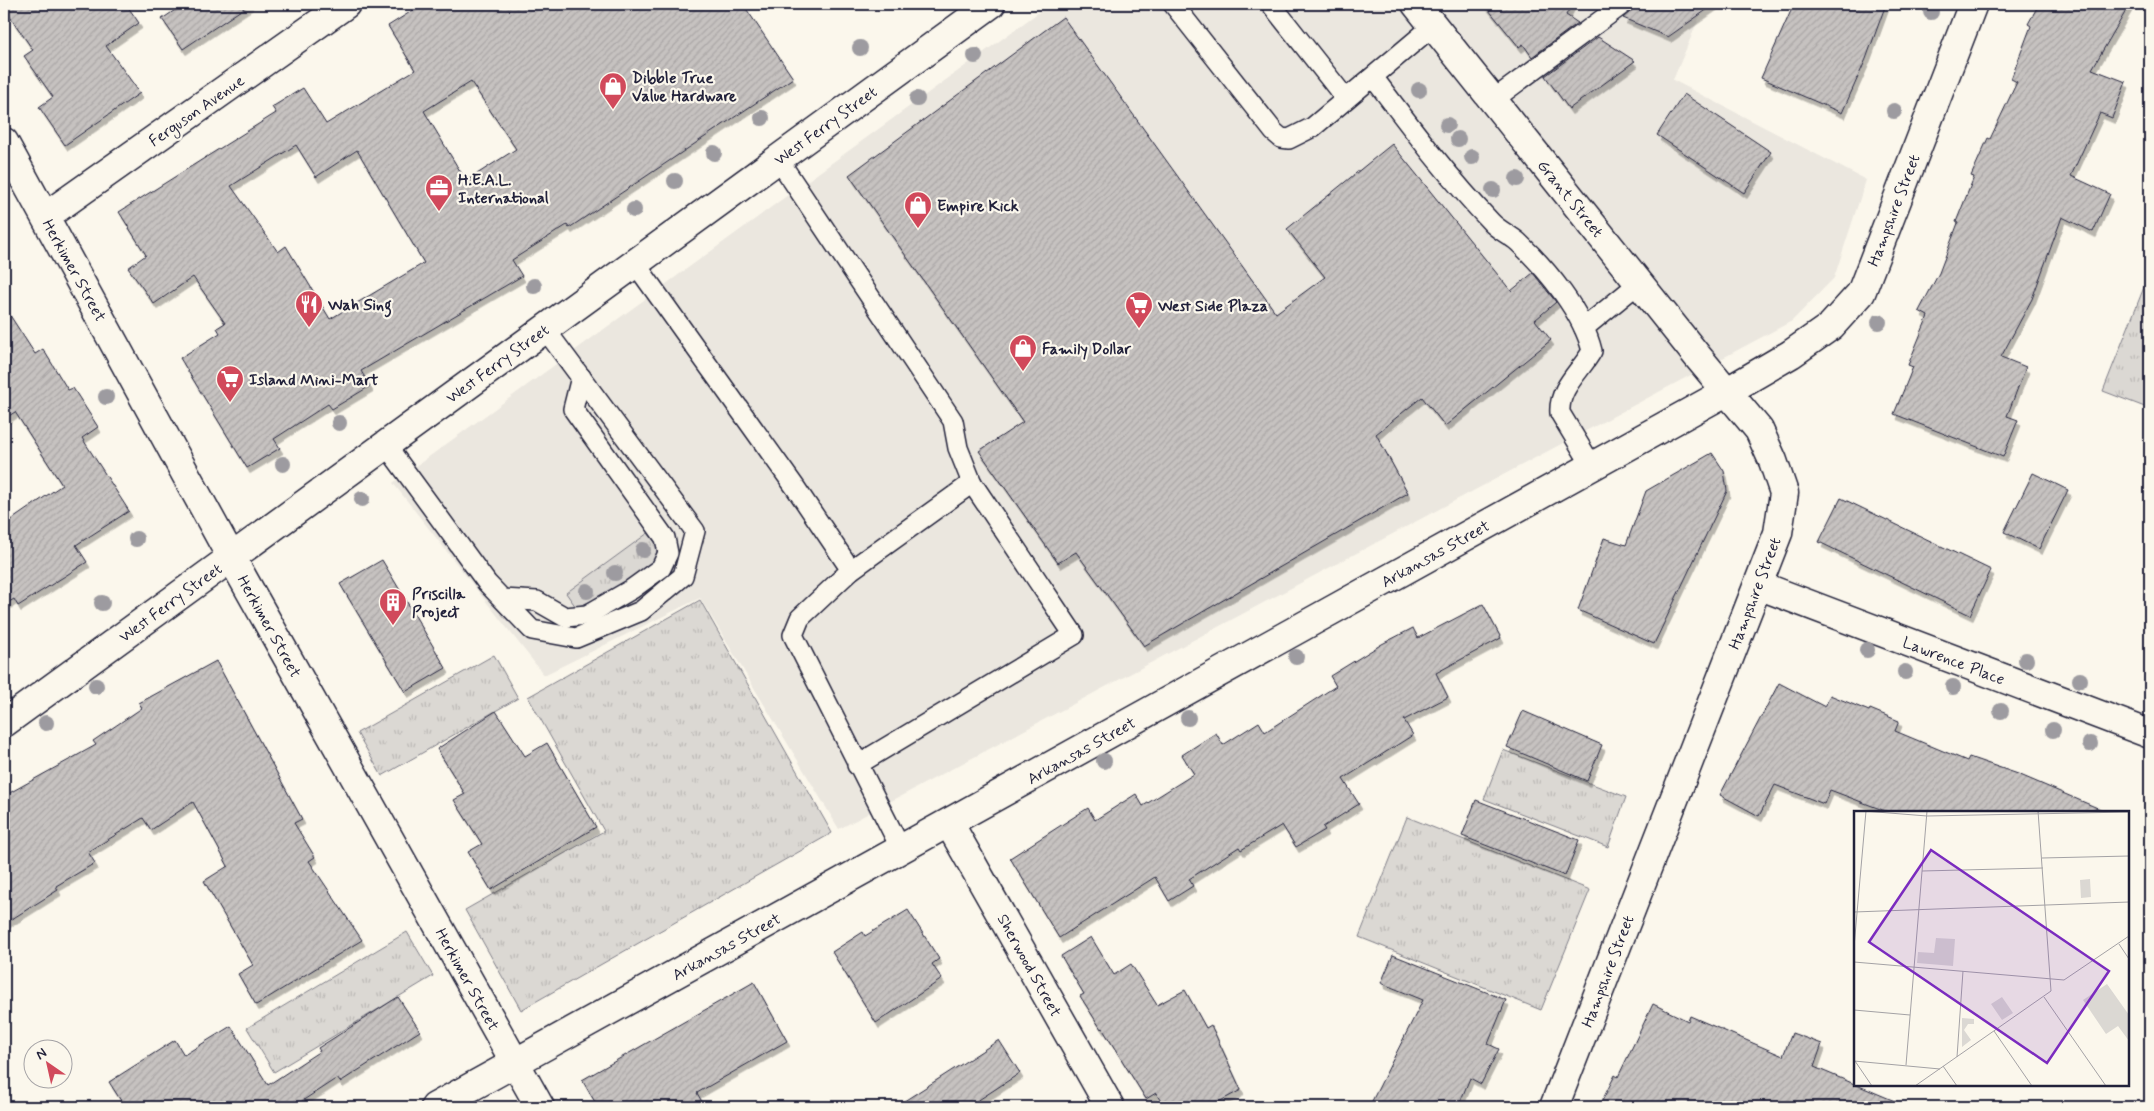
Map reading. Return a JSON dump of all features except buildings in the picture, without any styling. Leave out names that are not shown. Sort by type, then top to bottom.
[{"type":"street","name":"Ferguson Avenue","points":[[46,216],[346,4]]},
{"type":"street","name":"West Ferry Street","points":[[4,723],[991,4]]},
{"type":"street","name":"Grant Street","points":[[1416,4],[1726,392]]},
{"type":"street","name":"Hampshire Street","points":[[1554,1107],[1778,533],[1784,493],[1773,462],[1759,430],[1726,392],[1791,354],[1831,326],[1861,293],[1973,4]]},
{"type":"street","name":"Herkimer Street","points":[[4,142],[231,557],[540,1107]]},
{"type":"street","name":"Arkansas Street","points":[[435,1107],[1726,392]]},
{"type":"street","name":"Lawrence Place","points":[[1758,585],[2150,734]]},
{"type":"street","name":"Sherwood Street","points":[[949,822],[1110,1107]]},
{"type":"lane","points":[[1271,4],[1346,100]]},
{"type":"lane","points":[[1493,100],[1624,4]]},
{"type":"lane","points":[[1181,6],[1266,123],[1281,138],[1289,139],[1313,127],[1434,26]]},
{"type":"lane","points":[[1373,77],[1451,176],[1492,224],[1517,241],[1551,276],[1584,328],[1592,351],[1584,365],[1567,386],[1559,403],[1560,413],[1592,466]]},
{"type":"lane","points":[[778,159],[954,421],[958,448],[972,483],[1074,635],[857,764]]},
{"type":"lane","points":[[635,263],[795,487],[851,570]]},
{"type":"lane","points":[[1584,328],[1640,283]]},
{"type":"lane","points":[[386,445],[481,575],[532,630],[576,638],[641,611],[683,576],[695,531],[545,329]]},
{"type":"lane","points":[[503,599],[537,601],[565,617],[588,615],[632,589],[661,568],[668,553],[664,538],[573,409],[581,377]]},
{"type":"lane","points":[[901,849],[793,635],[800,618],[851,570],[972,483]]},
{"type":"shaded area","points":[[1050,4],[1705,4],[1673,80],[1866,180],[1834,278],[1792,321],[839,829],[700,598],[544,675],[393,483]]},
{"type":"green space","points":[[2150,272],[2150,409],[2103,391]]},
{"type":"green space","points":[[648,533],[658,546],[656,558],[651,566],[600,598],[576,607],[566,593]]},
{"type":"green space","points":[[700,600],[832,833],[521,1010],[465,910],[604,831],[528,697]]},
{"type":"green space","points":[[494,655],[518,698],[382,776],[357,733]]},
{"type":"green space","points":[[1503,750],[1626,797],[1608,847],[1484,799]]},
{"type":"green space","points":[[1407,817],[1590,890],[1541,1010],[1359,937]]},
{"type":"green space","points":[[407,932],[433,976],[274,1072],[247,1028]]},
{"type":"place","name":"Dibble True Value Hardware","points":[[613,110]]},
{"type":"place","name":"H.E.A.L. International","points":[[439,212]]},
{"type":"place","name":"Empire Kick","points":[[918,229]]},
{"type":"place","name":"Wah Sing","points":[[309,328]]},
{"type":"place","name":"West Side Plaza","points":[[1139,329]]},
{"type":"place","name":"Family Dollar","points":[[1023,372]]},
{"type":"place","name":"Island Mini-Mart","points":[[230,403]]},
{"type":"place","name":"Priscilla Project","points":[[393,626]]}]
